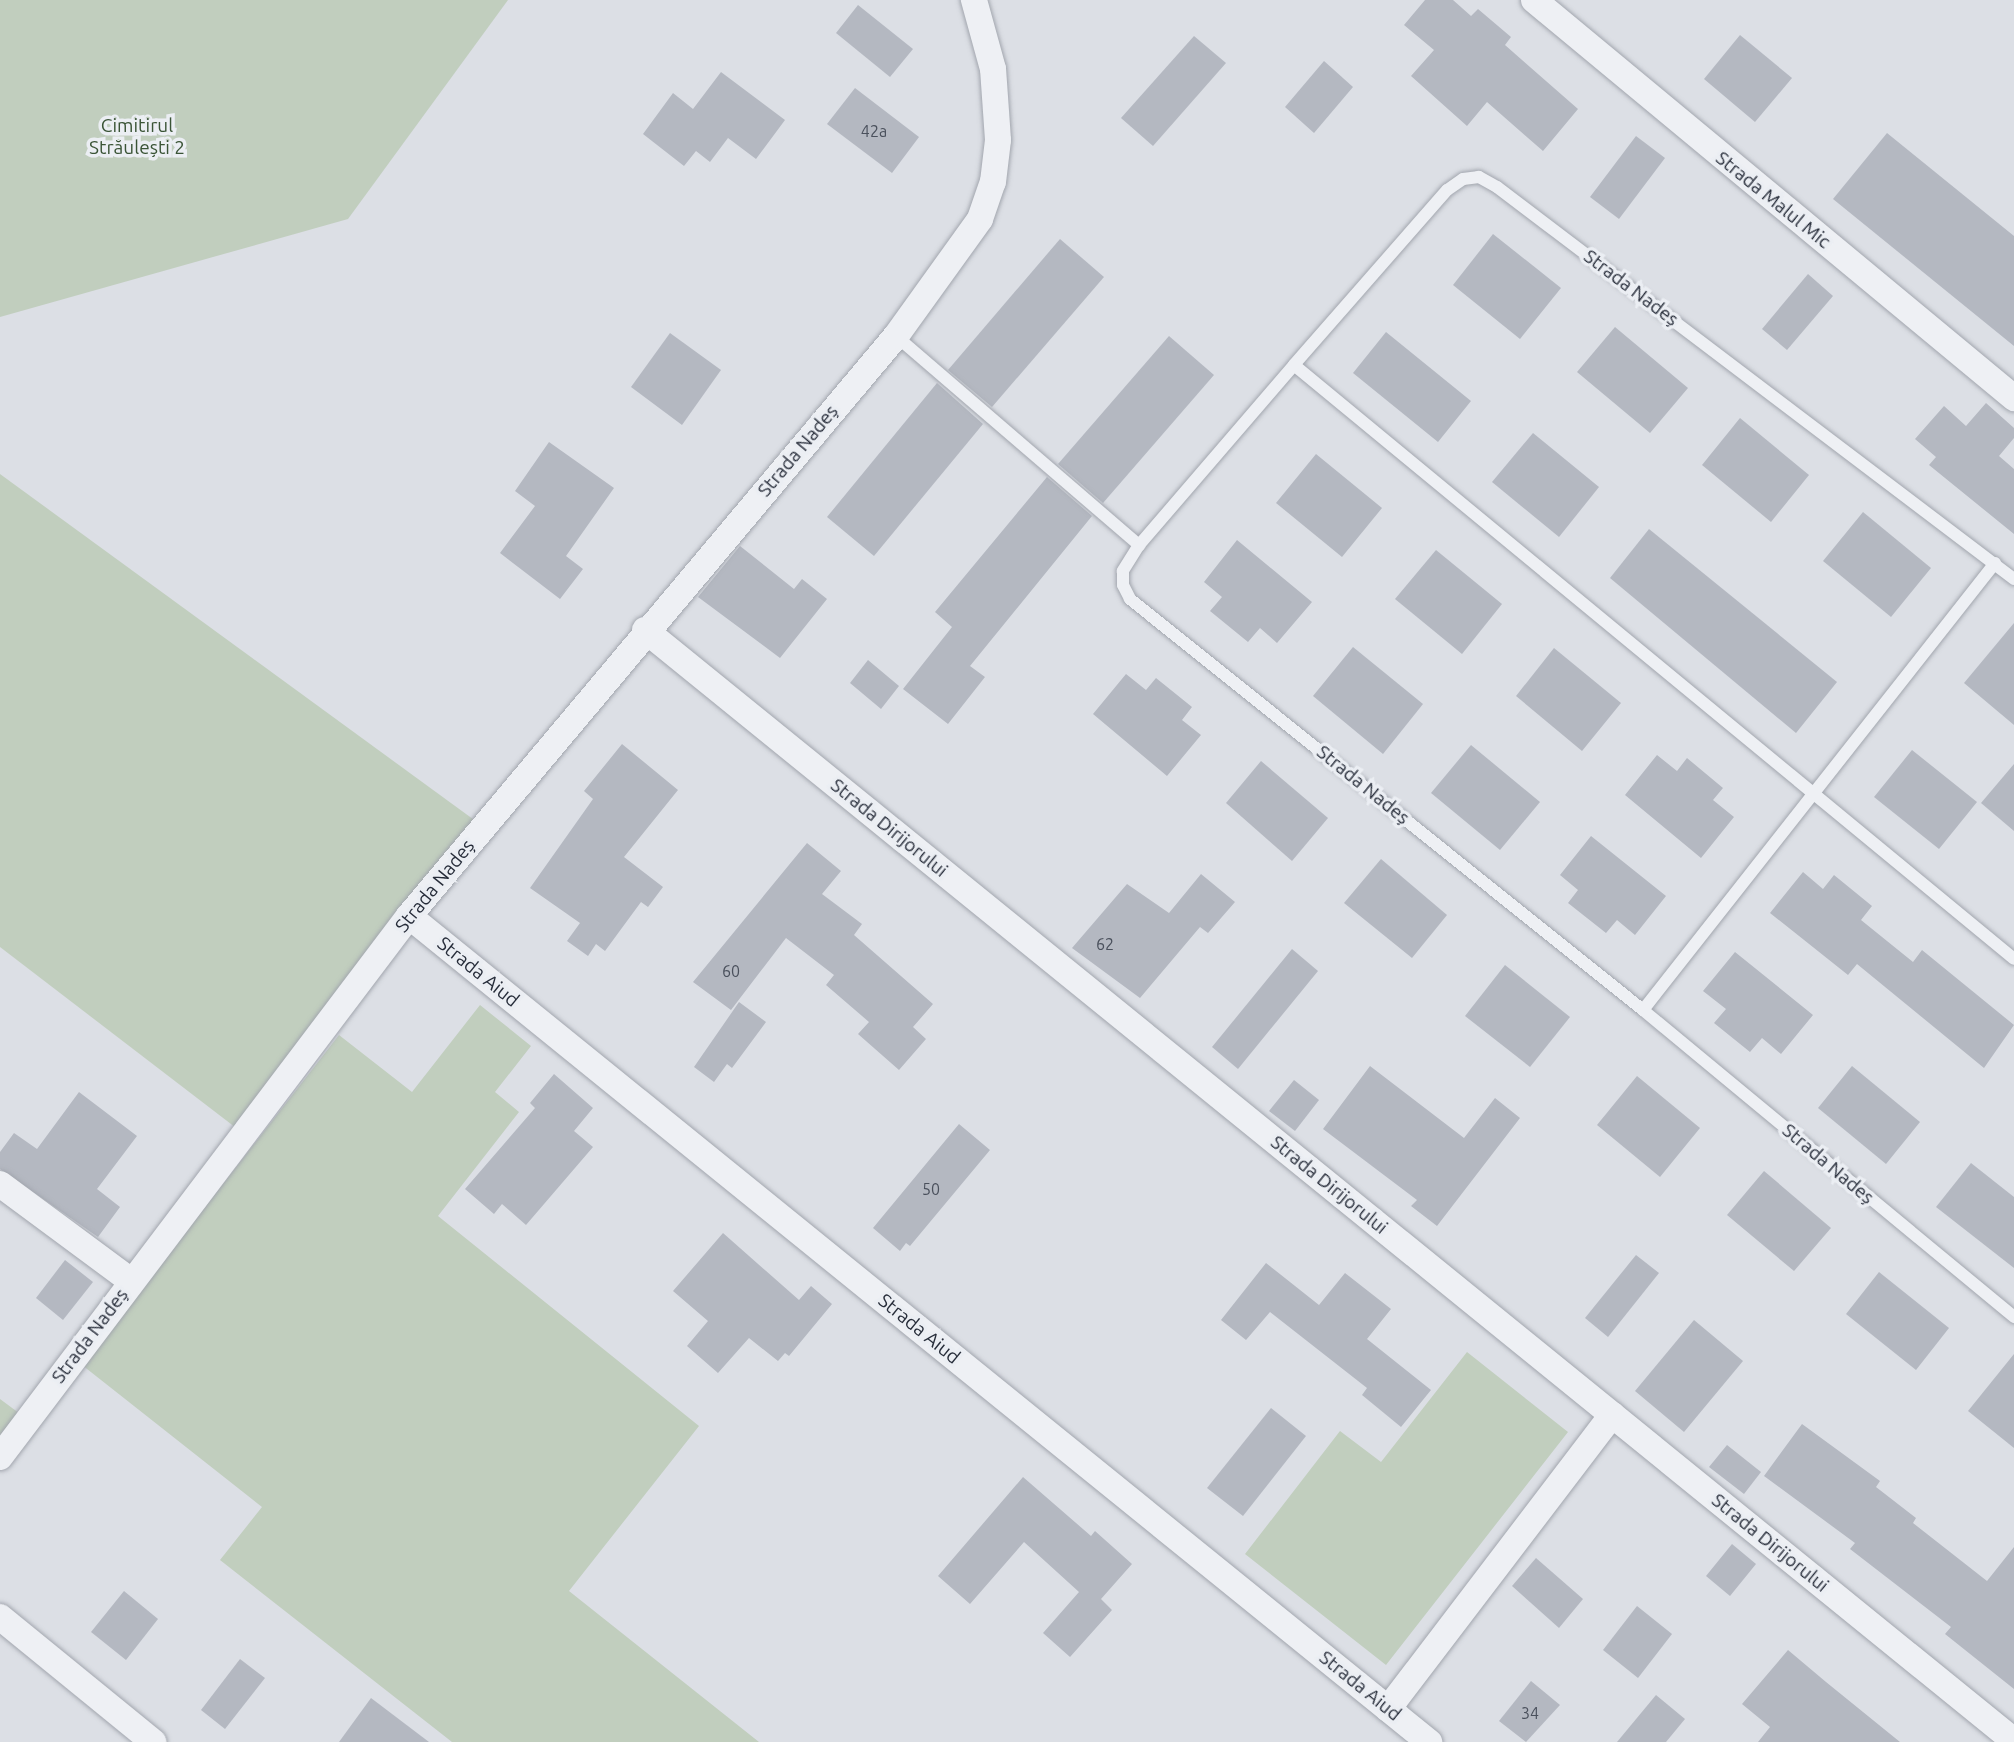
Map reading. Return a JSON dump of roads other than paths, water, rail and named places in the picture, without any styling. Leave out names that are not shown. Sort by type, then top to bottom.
[{"type":"street","name":"Strada Nadeș","points":[[0,1457],[131,1280],[409,916],[645,631],[896,336],[980,219],[993,182],[998,140],[993,69],[974,0]]},
{"type":"street","name":"Strada Malul Mic","points":[[1534,0],[2014,398]]},
{"type":"street","name":"Strada Dirijorului","points":[[645,631],[2014,1741]]},
{"type":"street","name":"Strada Aiud","points":[[409,916],[1429,1742]]},
{"type":"street","points":[[0,1184],[131,1280]]},
{"type":"street","points":[[1388,1709],[1612,1415]]},
{"type":"street","points":[[0,1617],[153,1742]]},
{"type":"lane","name":"Strada Nadeș","points":[[2014,579],[1497,187],[1479,177],[1463,179],[1447,190],[1139,545],[1123,571],[1123,585],[1130,599],[1643,1010],[2014,1317]]},
{"type":"lane","points":[[896,336],[1139,545]]},
{"type":"lane","points":[[1294,365],[1810,794],[2014,959]]},
{"type":"lane","points":[[1643,1010],[1810,794],[1995,563]]},
{"type":"park label","name":"Cimitirul Străulești 2","points":[[137,137]]}]
